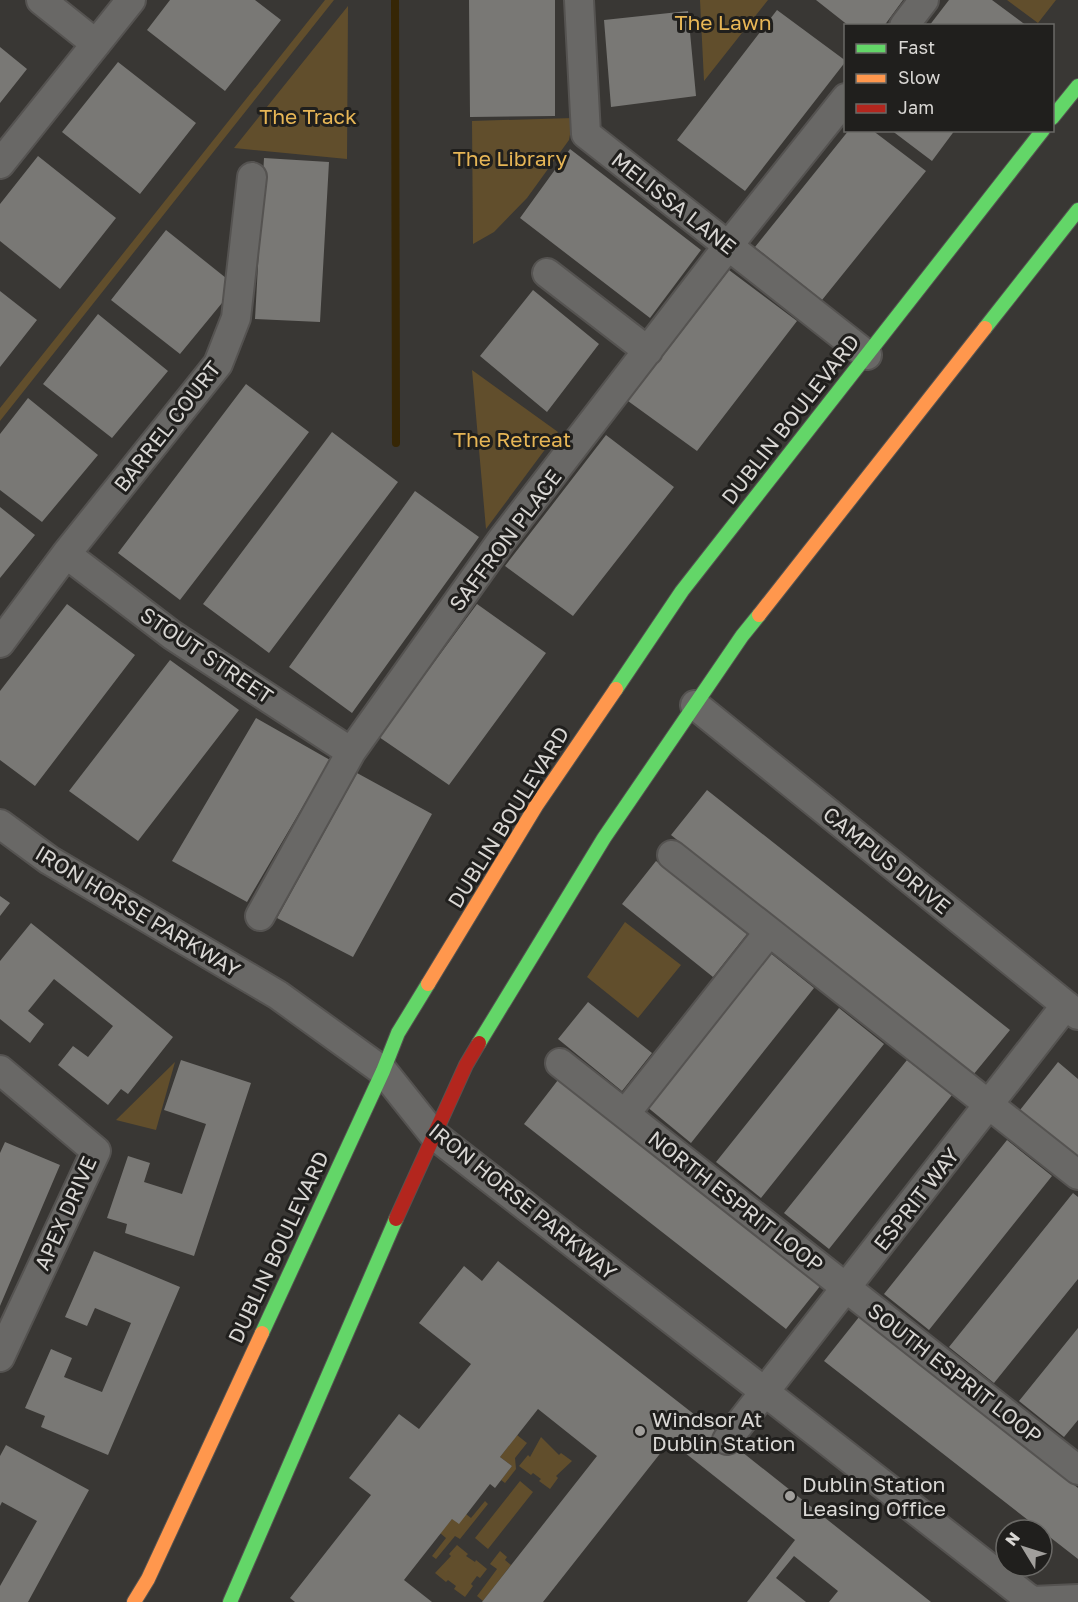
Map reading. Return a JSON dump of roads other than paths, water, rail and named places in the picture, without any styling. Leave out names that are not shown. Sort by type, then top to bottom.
[{"type":"main road","points":[[1054,117],[1078,86]]},
{"type":"main road","name":"DUBLIN BOULEVARD","points":[[134,1602],[148,1579],[406,1020],[536,806],[682,591],[1041,132]]},
{"type":"main road","points":[[234,1600],[388,1238],[466,1065],[495,1017],[604,838],[742,636],[1078,210]]},
{"type":"street","points":[[41,0],[96,44]]},
{"type":"street","points":[[0,164],[131,0]]},
{"type":"street","name":"MELISSA LANE","points":[[579,0],[586,134],[867,355]]},
{"type":"street","points":[[905,24],[924,0]]},
{"type":"street","name":"SAFFRON PLACE","points":[[260,916],[351,752],[501,541],[728,246],[844,101]]},
{"type":"street","name":"BARREL COURT","points":[[0,644],[66,554],[218,364],[236,318],[252,177]]},
{"type":"street","points":[[547,273],[648,351]]},
{"type":"street","name":"STOUT STREET","points":[[66,554],[172,635],[351,752]]},
{"type":"street","name":"CAMPUS DRIVE","points":[[695,705],[1072,1010]]},
{"type":"street","name":"IRON HORSE PARKWAY","points":[[0,824],[49,860],[278,995],[383,1071],[434,1136],[1032,1601]]},
{"type":"street","points":[[672,855],[1078,1175]]},
{"type":"street","points":[[625,1114],[768,932]]},
{"type":"street","name":"ESPRIT WAY","points":[[727,1440],[989,1106],[1072,1010]]},
{"type":"street","name":"NORTH ESPRIT LOOP","points":[[560,1063],[846,1288]]},
{"type":"street","name":"APEX DRIVE","points":[[0,1070],[96,1150],[0,1357]]},
{"type":"street","name":"SOUTH ESPRIT LOOP","points":[[846,1288],[1073,1457]]},
{"type":"street","points":[[1032,1601],[1078,1599]]},
{"type":"waterway","points":[[395,0],[396,443]]},
{"type":"place","name":"Windsor At Dublin Station","points":[[640,1431]]},
{"type":"place","name":"Dublin Station Leasing Office","points":[[790,1496]]},
{"type":"park label","name":"The Lawn","points":[[723,22]]},
{"type":"park label","name":"The Track","points":[[308,116]]},
{"type":"park label","name":"The Library","points":[[510,158]]},
{"type":"park label","name":"The Retreat","points":[[512,439]]}]
